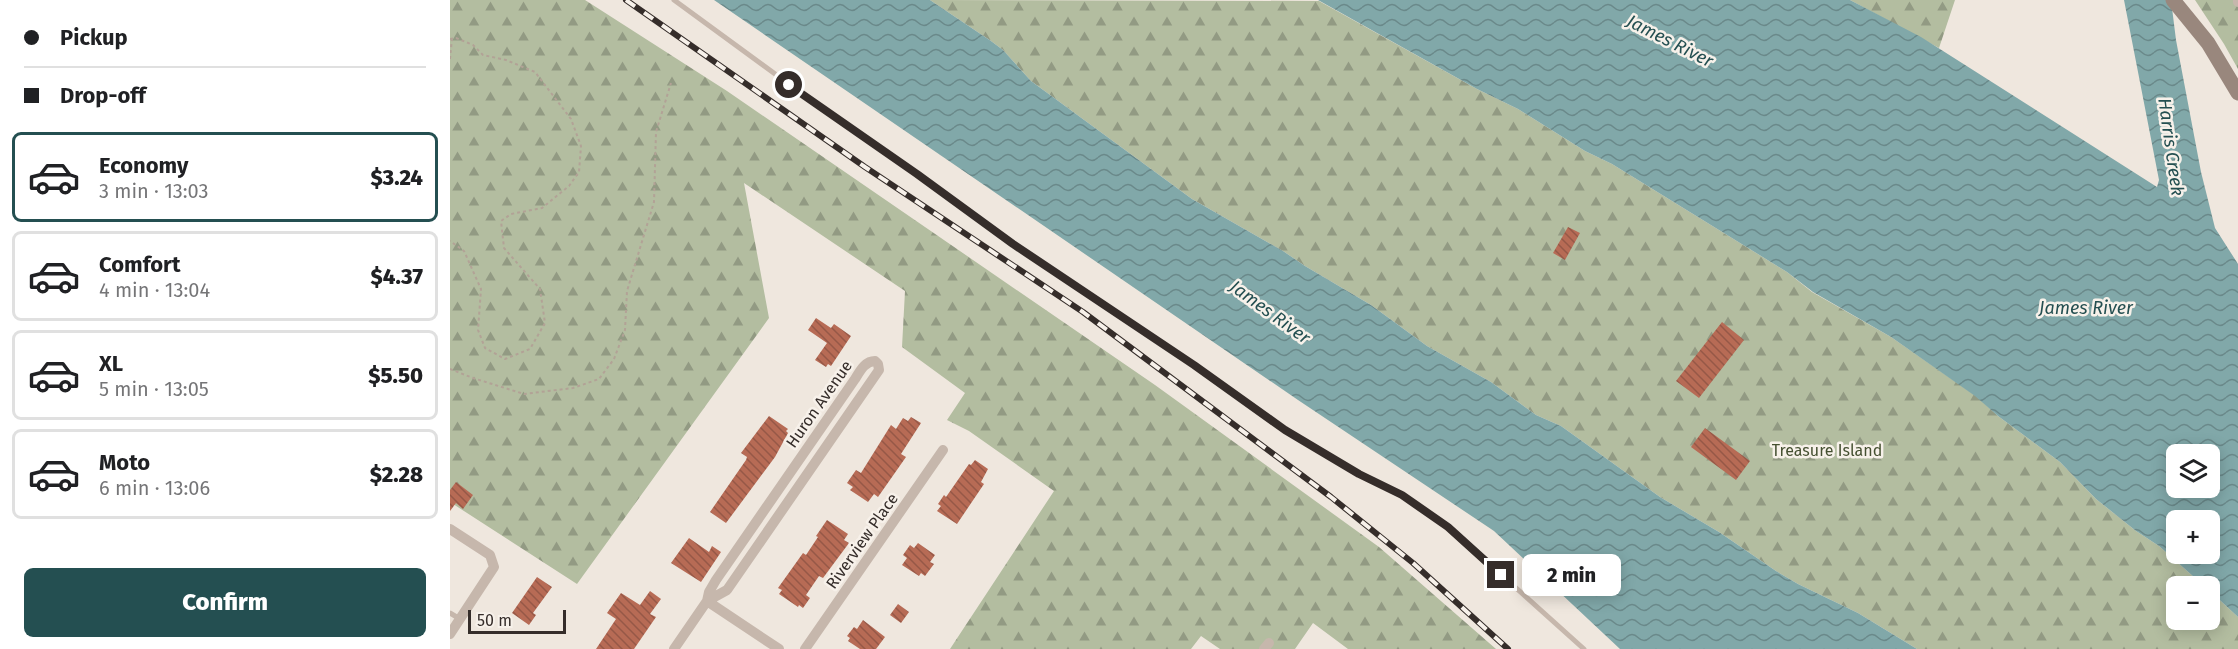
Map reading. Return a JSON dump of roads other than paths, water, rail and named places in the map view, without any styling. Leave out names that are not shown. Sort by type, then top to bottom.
[{"type":"street","points":[[2173,0],[2193,23],[2238,93]]},
{"type":"street","name":"Huron Avenue","points":[[674,649],[707,601],[716,580],[855,379],[865,365],[875,361],[879,370],[874,378],[727,590],[707,601]]},
{"type":"street","name":"Riverview Place","points":[[805,649],[943,450]]},
{"type":"street","points":[[450,529],[490,555],[494,567],[450,634]]},
{"type":"street","points":[[707,601],[778,649]]},
{"type":"lane","points":[[674,0],[1013,244],[1194,365],[1285,430],[1359,474],[1402,495],[1448,527],[1584,649]]},
{"type":"lane","points":[[450,613],[460,620]]},
{"type":"water","name":"James River","points":[[714,0],[930,0],[1003,50],[1031,81],[1192,199],[1371,305],[1427,346],[1491,382],[1536,415],[1561,426],[1660,497],[1719,532],[1776,571],[1858,613],[1917,649],[1620,649],[1494,531],[1298,400]]},
{"type":"water","name":"James River","points":[[1318,0],[1850,0],[1921,37],[2157,187],[2159,180],[2124,0],[2171,0],[2176,40],[2201,172],[2215,228],[2238,264],[2238,617],[2220,600],[2220,576],[2193,576],[2179,564],[2220,564],[2220,510],[2166,510],[2166,552],[2096,499],[2060,462],[1975,396],[1891,337],[1813,292],[1787,272],[1518,109],[1477,89]]},
{"type":"railway","points":[[626,0],[865,167],[1083,312],[1331,497],[1413,563],[1508,649]]},
{"type":"water label","name":"Harris Creek","points":[[2171,147]]},
{"type":"park label","name":"Treasure Island","points":[[1827,450]]}]
